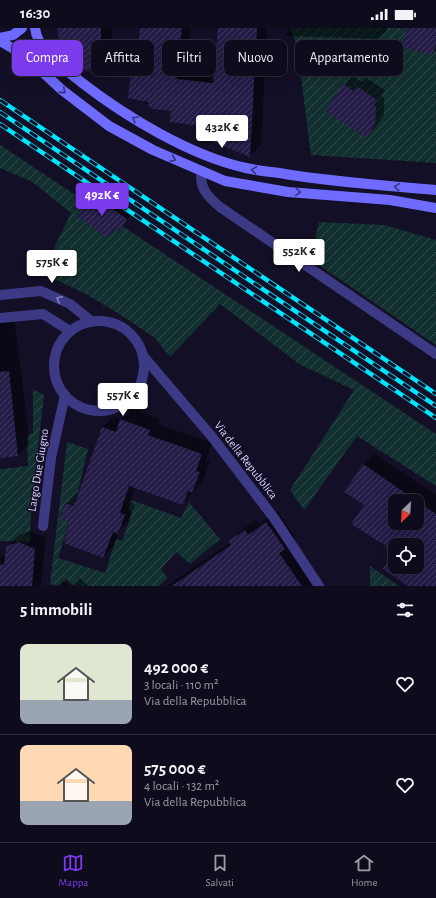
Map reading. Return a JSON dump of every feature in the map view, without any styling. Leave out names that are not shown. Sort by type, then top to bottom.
[{"type":"street","points":[[0,39],[13,35],[22,28]]},
{"type":"street","points":[[35,28],[43,47],[55,61],[109,104],[158,132],[224,162],[247,169],[309,178],[436,190]]},
{"type":"street","points":[[0,39],[24,54],[62,90],[109,126],[153,150],[226,181],[257,187],[390,200],[436,208]]},
{"type":"street","points":[[202,171],[200,180],[207,196],[436,354]]},
{"type":"street","points":[[0,295],[41,291],[70,304],[91,321]]},
{"type":"street","points":[[0,318],[43,314],[70,331]]},
{"type":"street","points":[[91,321],[105,321],[118,325],[130,333],[139,344],[144,357],[144,372],[140,386],[131,398],[119,406],[105,410],[90,410],[76,405],[65,395],[58,385],[55,374],[54,362],[56,350],[62,340],[70,331],[91,321]]},
{"type":"street","name":"Via della Repubblica","points":[[144,357],[213,438],[274,518],[319,586]]},
{"type":"street","name":"Largo Due Giugno","points":[[43,526],[51,458],[65,395]]},
{"type":"green space","points":[[290,28],[436,28],[436,163],[311,155],[301,76],[403,76],[403,40],[295,41]]},
{"type":"green space","points":[[0,145],[436,434],[436,486],[357,436],[304,510],[290,490],[354,390],[299,364],[220,304],[170,357],[155,338],[121,315],[84,293],[42,273],[71,213],[31,181],[0,168]]},
{"type":"green space","points":[[319,222],[384,225],[436,240],[436,345],[310,259]]},
{"type":"green space","points":[[33,389],[44,395],[31,511],[30,542],[0,541],[0,469],[28,466],[27,436],[33,433]]},
{"type":"green space","points":[[67,442],[88,449],[75,504],[65,503],[60,518],[69,522],[58,558],[105,573],[116,539],[122,541],[132,513],[129,509],[131,500],[181,518],[189,502],[220,539],[190,564],[176,552],[161,569],[168,578],[159,586],[74,586],[66,579],[61,586],[50,584]]},
{"type":"green space","points":[[370,566],[399,586],[370,586]]},
{"type":"building","points":[[58,28],[101,28],[101,40],[91,40],[91,68],[88,72],[83,68],[83,40],[59,40]]},
{"type":"building","points":[[140,28],[182,28],[181,40],[162,40],[162,76],[176,76],[176,79],[213,83],[214,76],[216,76],[218,28],[257,28],[256,40],[224,40],[224,76],[254,76],[250,157],[201,137],[201,126],[170,122],[171,111],[152,109],[148,106],[148,102],[128,98],[131,76],[154,76],[154,40],[139,40]]},
{"type":"building","points":[[407,28],[436,28],[436,44],[433,55],[403,47]]},
{"type":"building","points":[[343,84],[354,91],[357,86],[377,100],[374,105],[376,107],[375,125],[367,138],[325,111]]},
{"type":"building","points":[[92,194],[127,219],[119,232],[114,229],[108,238],[77,216]]},
{"type":"building","points":[[9,371],[18,456],[0,458],[0,372]]},
{"type":"building","points":[[120,419],[150,430],[148,435],[202,454],[196,471],[200,472],[192,493],[188,491],[183,505],[129,486],[120,513],[125,515],[118,534],[113,532],[103,558],[64,543],[69,522],[60,519],[65,503],[74,506],[102,427],[116,432]]},
{"type":"building","points":[[363,464],[407,494],[388,494],[388,530],[424,530],[424,506],[436,514],[436,586],[408,586],[390,574],[424,574],[424,538],[388,538],[388,555],[386,546],[351,524],[364,505],[344,492]]},
{"type":"building","points":[[266,522],[285,549],[279,553],[302,586],[172,586],[231,545],[228,541],[245,530],[248,535]]},
{"type":"building","points":[[19,542],[35,549],[32,586],[0,586],[0,564],[4,565],[6,546]]},
{"type":"building","points":[[388,562],[388,572],[383,569]]},
{"type":"railway","points":[[0,100],[436,394]]},
{"type":"railway","points":[[0,112],[436,406]]},
{"type":"railway","points":[[0,124],[436,418]]}]
